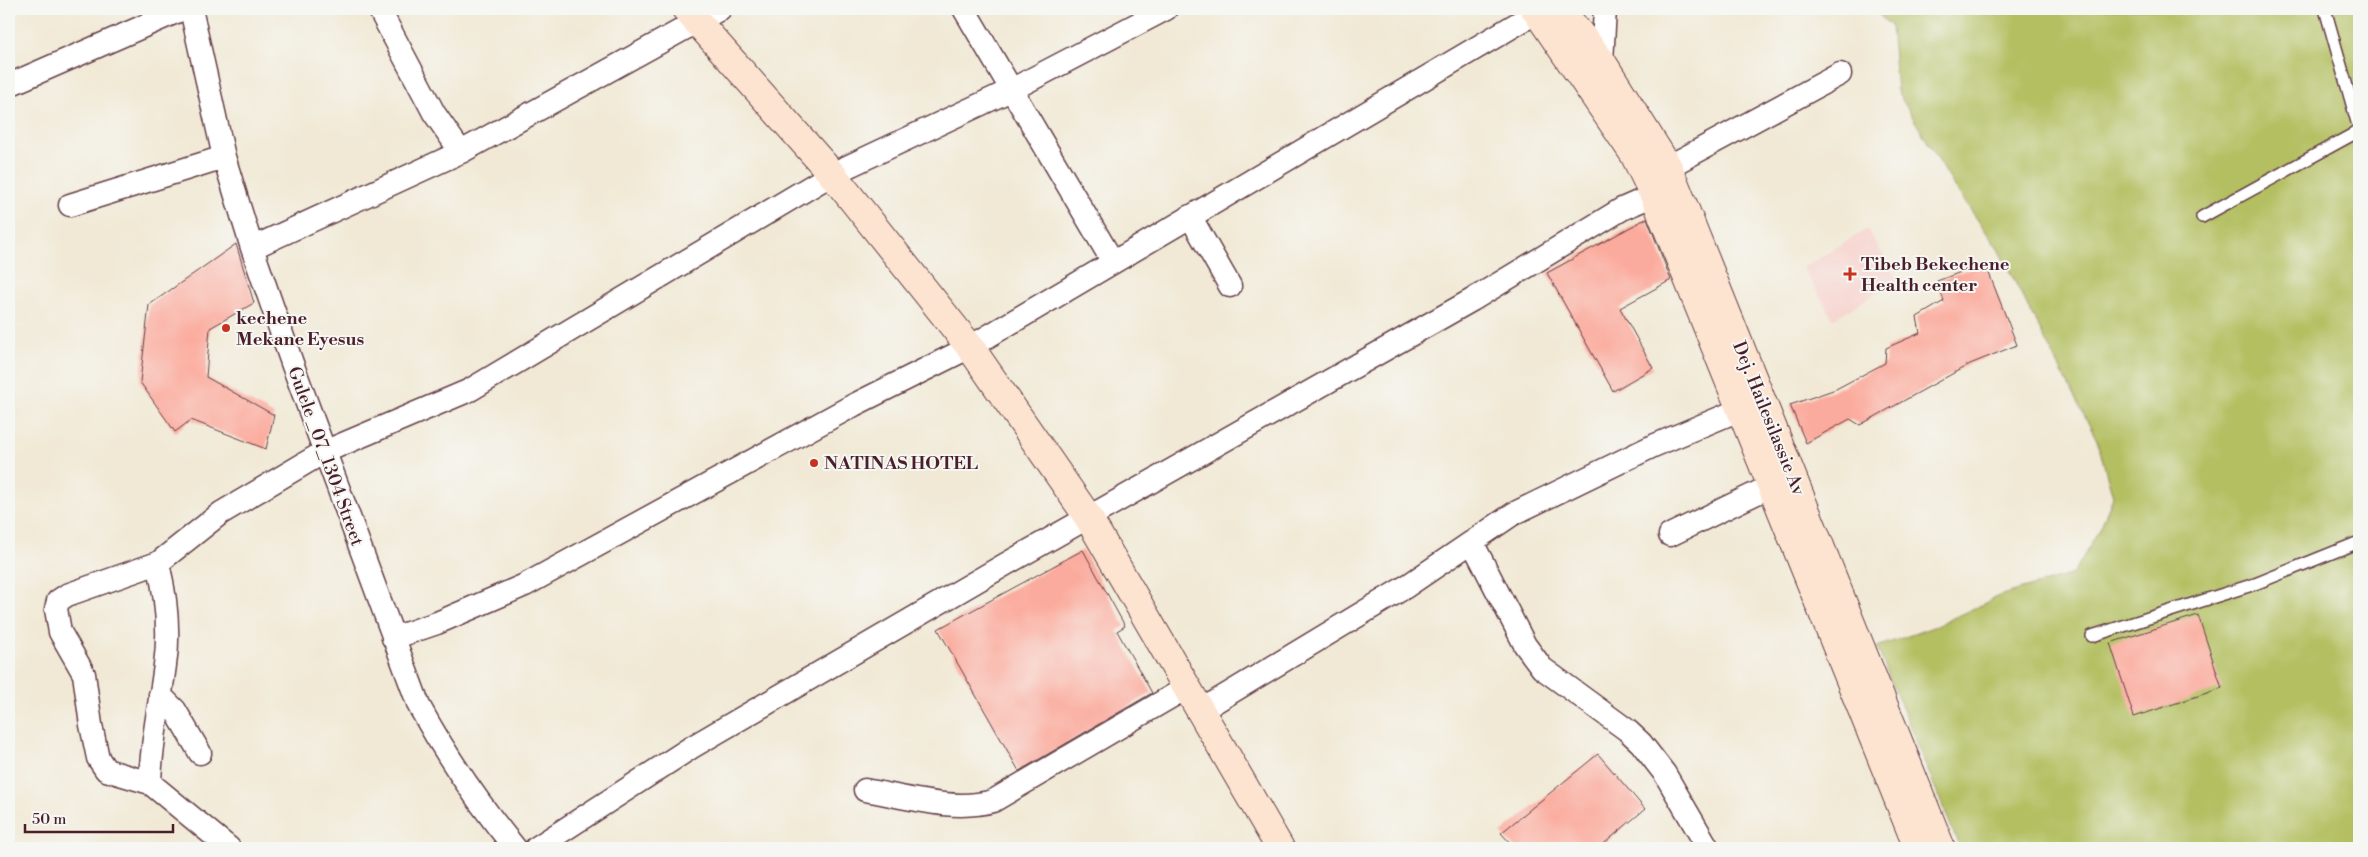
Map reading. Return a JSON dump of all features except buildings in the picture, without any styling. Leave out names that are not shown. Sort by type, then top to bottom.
[{"type":"main road","name":"Dej. Hailesilassie Av","points":[[1544,10],[1602,62],[1668,167],[1941,848]]},
{"type":"main road","points":[[1544,10],[1634,154],[1654,195],[1689,278],[1739,410],[1918,848]]},
{"type":"main road","points":[[701,13],[970,347],[1088,517],[1280,848]]},
{"type":"street","points":[[9,85],[183,9]]},
{"type":"street","name":"Gulele _07_1304 Street","points":[[191,9],[224,157],[252,248],[324,452],[419,706],[445,753],[478,802],[515,848]]},
{"type":"street","points":[[379,9],[434,113],[461,152]]},
{"type":"street","points":[[964,9],[1113,262]]},
{"type":"street","points":[[229,848],[150,783],[106,770],[98,758],[84,674],[60,632],[56,609],[58,601],[67,595],[158,563],[221,513],[324,452],[470,390],[832,174],[1011,90],[1166,9]]},
{"type":"street","points":[[1602,62],[1605,9]]},
{"type":"street","points":[[393,638],[437,623],[525,585],[854,405],[970,347],[1190,216],[1544,10]]},
{"type":"street","points":[[252,248],[461,152],[701,13]]},
{"type":"street","points":[[1668,167],[1840,74]]},
{"type":"street","points":[[70,205],[224,157]]},
{"type":"street","points":[[536,848],[692,747],[1088,517],[1360,364],[1622,209],[1654,195]]},
{"type":"street","points":[[1190,216],[1230,286]]},
{"type":"street","points":[[865,790],[958,805],[979,805],[993,801],[1193,699],[1407,586],[1513,514],[1653,446],[1739,410]]},
{"type":"street","points":[[1670,535],[1771,486]]},
{"type":"street","points":[[1472,542],[1525,646],[1542,668],[1642,743],[1665,774],[1708,848]]},
{"type":"street","points":[[150,783],[155,717],[166,664],[167,610],[158,563]]},
{"type":"street","points":[[160,695],[175,710],[200,753]]},
{"type":"lane","points":[[2202,217],[2359,130],[2325,9]]},
{"type":"lane","points":[[2092,636],[2255,584],[2359,542]]},
{"type":"shaded area","name":"Tibeb Bekechene Health center","points":[[1867,229],[1898,280],[1833,319],[1803,268]]},
{"type":"green space","points":[[1873,9],[2359,9],[2359,848],[1960,848],[1877,647],[1936,626],[2002,595],[2073,574],[2100,529],[2113,497],[2097,440],[1998,249],[1954,186],[1897,91],[1891,26]]},
{"type":"place","name":"Tibeb Bekechene Health center","points":[[1850,274]]},
{"type":"place","name":"kechene Mekane Eyesus","points":[[226,328]]},
{"type":"place","name":"NATINAS HOTEL","points":[[814,463]]}]
